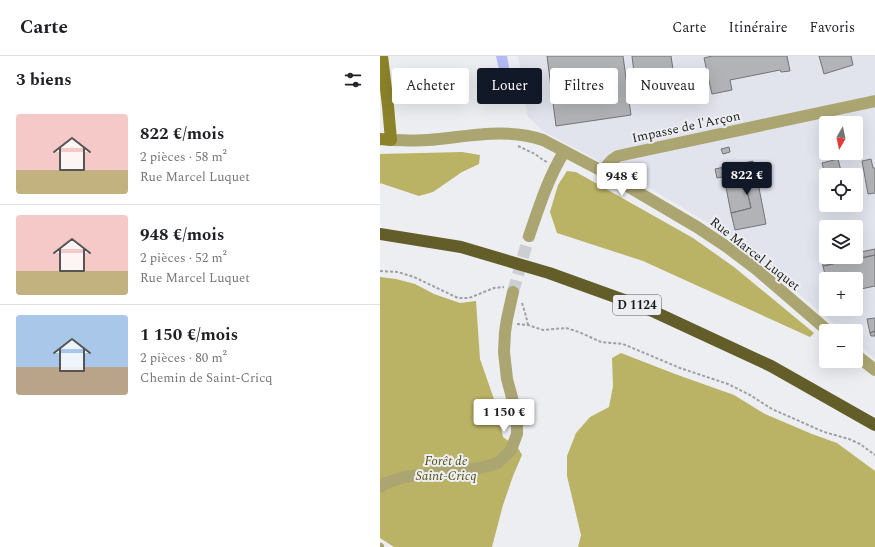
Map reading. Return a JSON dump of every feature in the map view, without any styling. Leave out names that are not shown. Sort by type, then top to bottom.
[{"type":"highway","name":"D 1124","points":[[380,234],[461,247],[549,273],[646,308],[771,366],[875,425]]},
{"type":"main road","points":[[382,56],[388,106],[385,139]]},
{"type":"street","name":"Impasse de l'Arçon","points":[[602,171],[618,156],[875,101]]},
{"type":"street","name":"Rue Marcel Luquet","points":[[385,139],[426,140],[509,133],[543,140],[602,171],[697,227],[756,269],[820,324]]},
{"type":"street","points":[[530,236],[541,199],[556,164],[564,152]]},
{"type":"street","points":[[380,487],[386,483],[404,477],[480,468],[498,463],[511,450],[517,434],[517,416],[507,379],[504,352],[507,318],[514,292]]},
{"type":"street","points":[[863,361],[875,370]]},
{"type":"path","points":[[512,145],[518,146],[535,154],[543,160],[556,164]]},
{"type":"path","points":[[380,271],[398,272],[414,277],[458,298],[470,298],[494,288],[514,292],[526,316],[528,325]]},
{"type":"path","points":[[507,318],[517,324],[528,325],[543,330],[566,328],[579,332],[600,342],[623,344],[680,368],[728,384],[750,395],[772,409],[824,432],[849,439],[875,454]]},
{"type":"shaded area","points":[[518,56],[875,56],[875,359],[863,349],[863,324],[834,324],[824,316],[863,316],[863,272],[819,272],[819,311],[733,238],[658,193],[543,131],[528,117],[526,104],[542,104],[542,68],[520,68]]},
{"type":"green space","points":[[462,152],[480,155],[479,164],[462,172],[433,192],[419,196],[380,183],[380,154]]},
{"type":"green space","points":[[567,171],[576,172],[693,238],[734,267],[814,333],[810,337],[643,261],[557,233],[550,212],[558,185]]},
{"type":"green space","name":"Forêt de Saint-Cricq","points":[[380,277],[415,284],[434,294],[460,303],[476,301],[480,359],[495,402],[503,437],[518,448],[522,455],[503,505],[492,547],[394,547],[380,538]]},
{"type":"green space","points":[[621,353],[734,395],[765,414],[837,443],[875,471],[875,547],[578,547],[581,535],[567,476],[567,456],[576,433],[590,417],[609,407],[613,386],[612,358]]},
{"type":"water","points":[[496,56],[507,56],[509,68],[499,68]]},
{"type":"building","points":[[547,56],[623,56],[626,78],[626,104],[630,104],[631,115],[556,126],[553,104],[618,104],[618,68],[550,68],[550,79]]},
{"type":"building","points":[[632,56],[671,56],[673,68],[633,68]]},
{"type":"building","points":[[712,56],[787,56],[790,71],[781,72],[780,70],[730,80],[732,90],[712,94],[709,80],[709,68],[706,68],[704,58]]},
{"type":"building","points":[[819,56],[851,56],[853,65],[824,74]]},
{"type":"building","points":[[729,147],[730,152],[723,154],[721,149]]},
{"type":"building","points":[[871,159],[873,168],[875,168],[875,193],[868,194],[862,161]]},
{"type":"building","points":[[838,160],[840,168],[823,168],[822,163]]},
{"type":"building","points":[[753,161],[755,170],[757,169],[761,187],[759,188],[766,224],[735,230],[731,213],[751,208],[743,173],[717,178],[715,169]]},
{"type":"building","points":[[743,173],[751,208],[731,213],[724,177]]},
{"type":"building","points":[[875,249],[875,255],[863,258],[863,252]]},
{"type":"building","points":[[875,255],[875,286],[863,289],[863,272],[824,272],[823,266],[832,264],[863,264],[863,258]]},
{"type":"building","points":[[875,318],[875,331],[870,333],[867,319]]},
{"type":"building","points":[[875,331],[875,336],[871,336],[870,333]]},
{"type":"tunnel","points":[[513,292],[529,236]]}]
